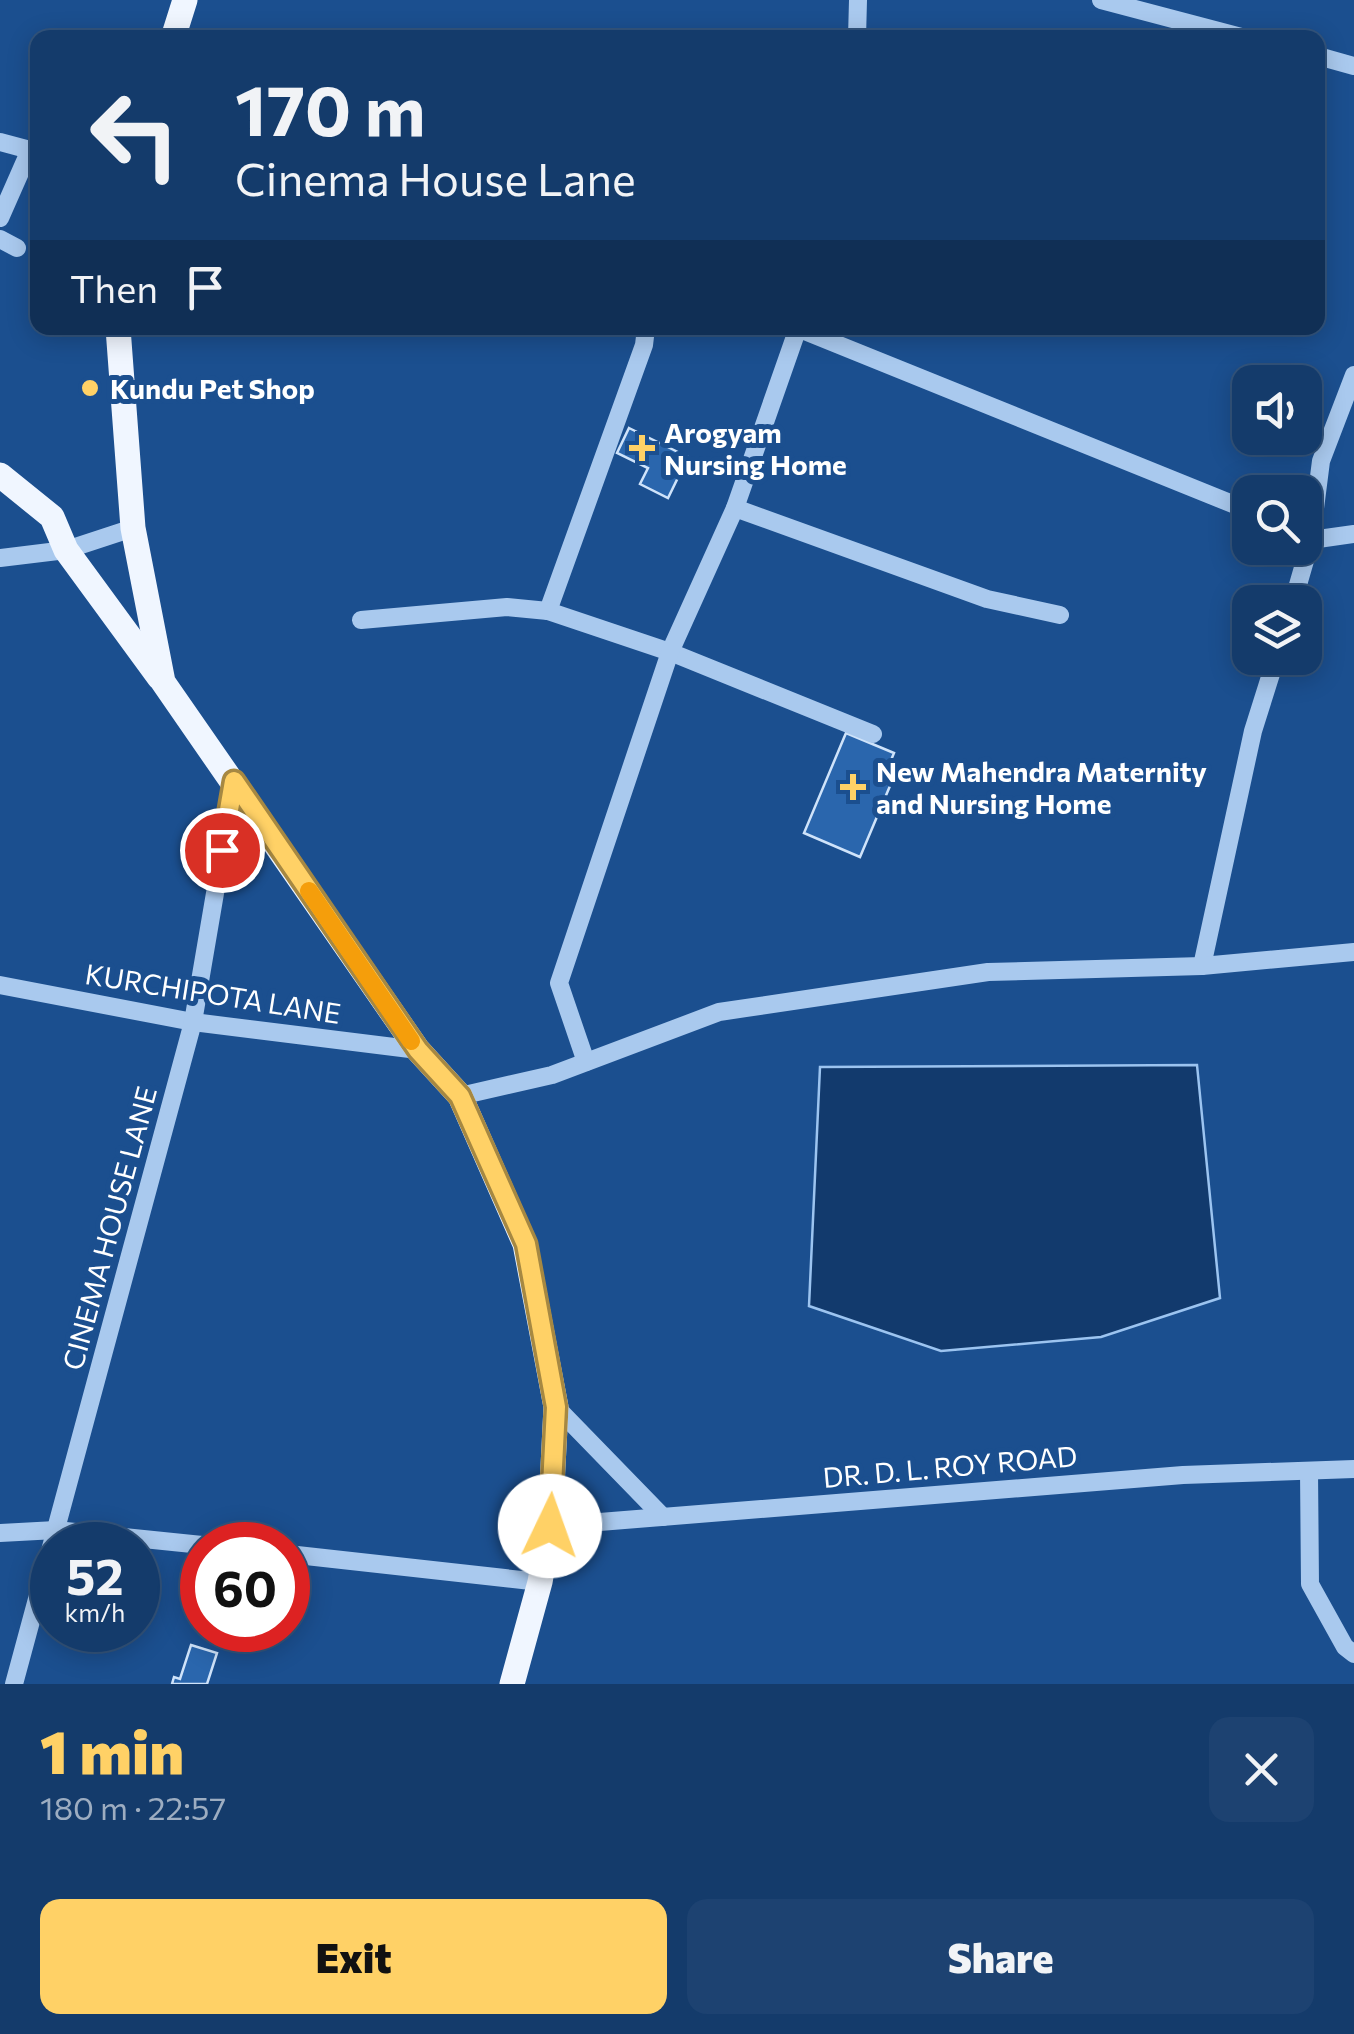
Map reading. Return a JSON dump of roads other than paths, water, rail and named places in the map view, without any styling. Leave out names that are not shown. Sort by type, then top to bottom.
[{"type":"main road","points":[[176,30],[185,0]]},
{"type":"main road","points":[[119,335],[134,528],[163,682]]},
{"type":"main road","points":[[0,475],[52,517],[66,550],[234,781],[418,1050],[460,1096],[526,1244],[556,1407],[550,1526],[540,1582],[512,1684]]},
{"type":"street","points":[[857,30],[858,0]]},
{"type":"street","points":[[1100,0],[1215,30]]},
{"type":"street","points":[[1325,58],[1354,66]]},
{"type":"street","points":[[0,142],[30,150],[0,218]]},
{"type":"street","points":[[548,611],[645,335]]},
{"type":"street","points":[[586,1062],[559,983],[670,652],[735,508],[796,335]]},
{"type":"street","points":[[815,335],[1232,504]]},
{"type":"street","points":[[1319,475],[1354,375]]},
{"type":"street","points":[[735,508],[987,599],[1060,615]]},
{"type":"street","points":[[0,558],[66,550],[134,528]]},
{"type":"street","points":[[1322,537],[1354,534]]},
{"type":"street","points":[[361,620],[508,607],[548,611],[670,652],[873,734]]},
{"type":"street","points":[[1202,966],[1254,731],[1271,675]]},
{"type":"street","name":"CINEMA HOUSE LANE","points":[[58,1522],[192,1022],[234,781]]},
{"type":"street","points":[[460,1096],[552,1075],[719,1012],[988,972],[1202,966],[1354,952]]},
{"type":"street","name":"KURCHIPOTA LANE","points":[[0,985],[192,1022],[418,1050]]},
{"type":"street","points":[[556,1407],[663,1516]]},
{"type":"street","name":"DR. D. L. ROY ROAD","points":[[550,1526],[1183,1475],[1354,1469]]},
{"type":"street","points":[[1309,1471],[1310,1584],[1345,1647],[1354,1654]]},
{"type":"street","points":[[0,1533],[30,1531]]},
{"type":"street","points":[[310,1556],[540,1582]]},
{"type":"street","name":"CINEMA HOUSE LANE","points":[[14,1684],[30,1625]]},
{"type":"water","points":[[1197,1065],[1220,1298],[1101,1337],[941,1351],[809,1306],[820,1067]]},
{"type":"place","name":"Kundu Pet Shop","points":[[90,388]]},
{"type":"place","name":"Arogyam Nursing Home","points":[[642,448]]},
{"type":"place","name":"New Mahendra Maternity and Nursing Home","points":[[853,787]]}]
